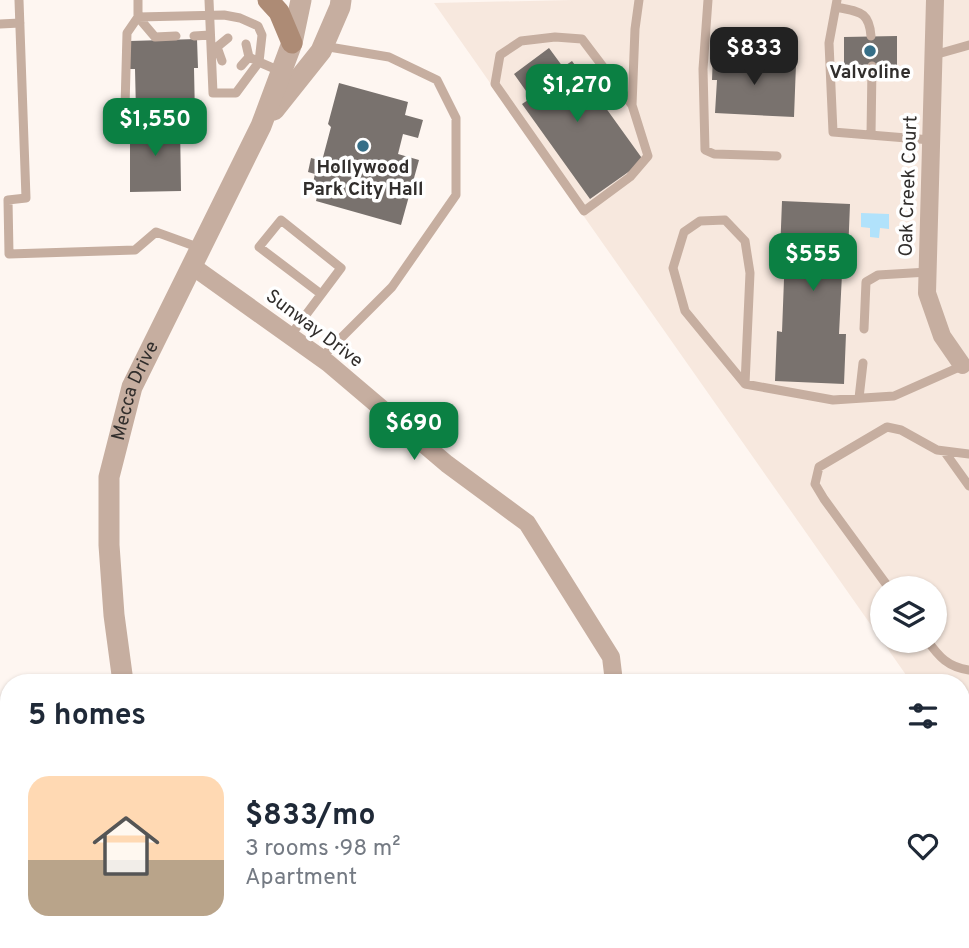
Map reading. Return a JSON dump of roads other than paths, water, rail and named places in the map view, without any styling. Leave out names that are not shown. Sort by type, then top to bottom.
[{"type":"main road","points":[[268,0],[279,12],[292,43]]},
{"type":"street","name":"Mecca Drive","points":[[122,674],[109,545],[109,477],[132,387],[261,125],[292,43],[301,0]]},
{"type":"street","name":"Mecca Drive","points":[[261,125],[321,51],[341,0]]},
{"type":"street","name":"Oak Creek Court","points":[[935,0],[927,293],[942,336],[967,368]]},
{"type":"street","name":"Sunway Drive","points":[[196,257],[447,464],[527,523],[611,657],[613,674]]},
{"type":"lane","points":[[19,0],[26,198],[8,200],[9,254],[135,250],[156,232],[196,257]]},
{"type":"lane","points":[[125,107],[127,33],[138,17],[138,0]]},
{"type":"lane","points":[[138,17],[209,15],[224,15],[258,26],[262,35],[259,62],[236,93],[213,93],[214,47],[211,35],[209,15],[209,0]]},
{"type":"lane","points":[[632,105],[582,39],[555,37],[521,41],[500,55],[495,84],[584,211],[630,177],[648,156],[632,105],[639,0]]},
{"type":"lane","points":[[708,0],[703,69],[705,150],[714,154],[777,156]]},
{"type":"lane","points":[[871,36],[867,17],[836,3],[829,44],[833,131],[931,139]]},
{"type":"lane","points":[[138,17],[155,37],[176,36]]},
{"type":"lane","points":[[0,24],[20,23]]},
{"type":"lane","points":[[194,36],[211,35]]},
{"type":"lane","points":[[214,47],[228,38]]},
{"type":"lane","points":[[246,44],[249,57]]},
{"type":"lane","points":[[934,55],[969,45]]},
{"type":"lane","points":[[321,358],[392,287],[456,195],[456,118],[437,80],[388,57],[323,46]]},
{"type":"lane","points":[[214,47],[222,61]]},
{"type":"lane","points":[[249,57],[282,72]]},
{"type":"lane","points":[[241,66],[249,57]]},
{"type":"lane","points":[[871,135],[872,66]]},
{"type":"lane","points":[[290,336],[341,268],[281,220],[259,247],[321,294]]},
{"type":"lane","points":[[745,384],[750,273],[745,241],[725,220],[700,221],[684,232],[673,268],[685,311],[745,384],[833,400],[894,396],[967,368]]},
{"type":"lane","points":[[864,329],[866,282],[878,275],[928,272]]},
{"type":"lane","points":[[859,398],[863,363]]},
{"type":"lane","points":[[880,576],[815,484],[819,467],[887,427],[901,430],[937,450],[969,454]]},
{"type":"lane","points":[[944,451],[969,486]]},
{"type":"lane","points":[[936,653],[954,668],[969,670]]},
{"type":"water","points":[[861,213],[889,214],[889,229],[880,228],[879,238],[870,237],[870,228],[861,227]]},
{"type":"place","name":"Valvoline","points":[[870,51]]},
{"type":"place","name":"Hollywood Park City Hall","points":[[363,146]]}]
